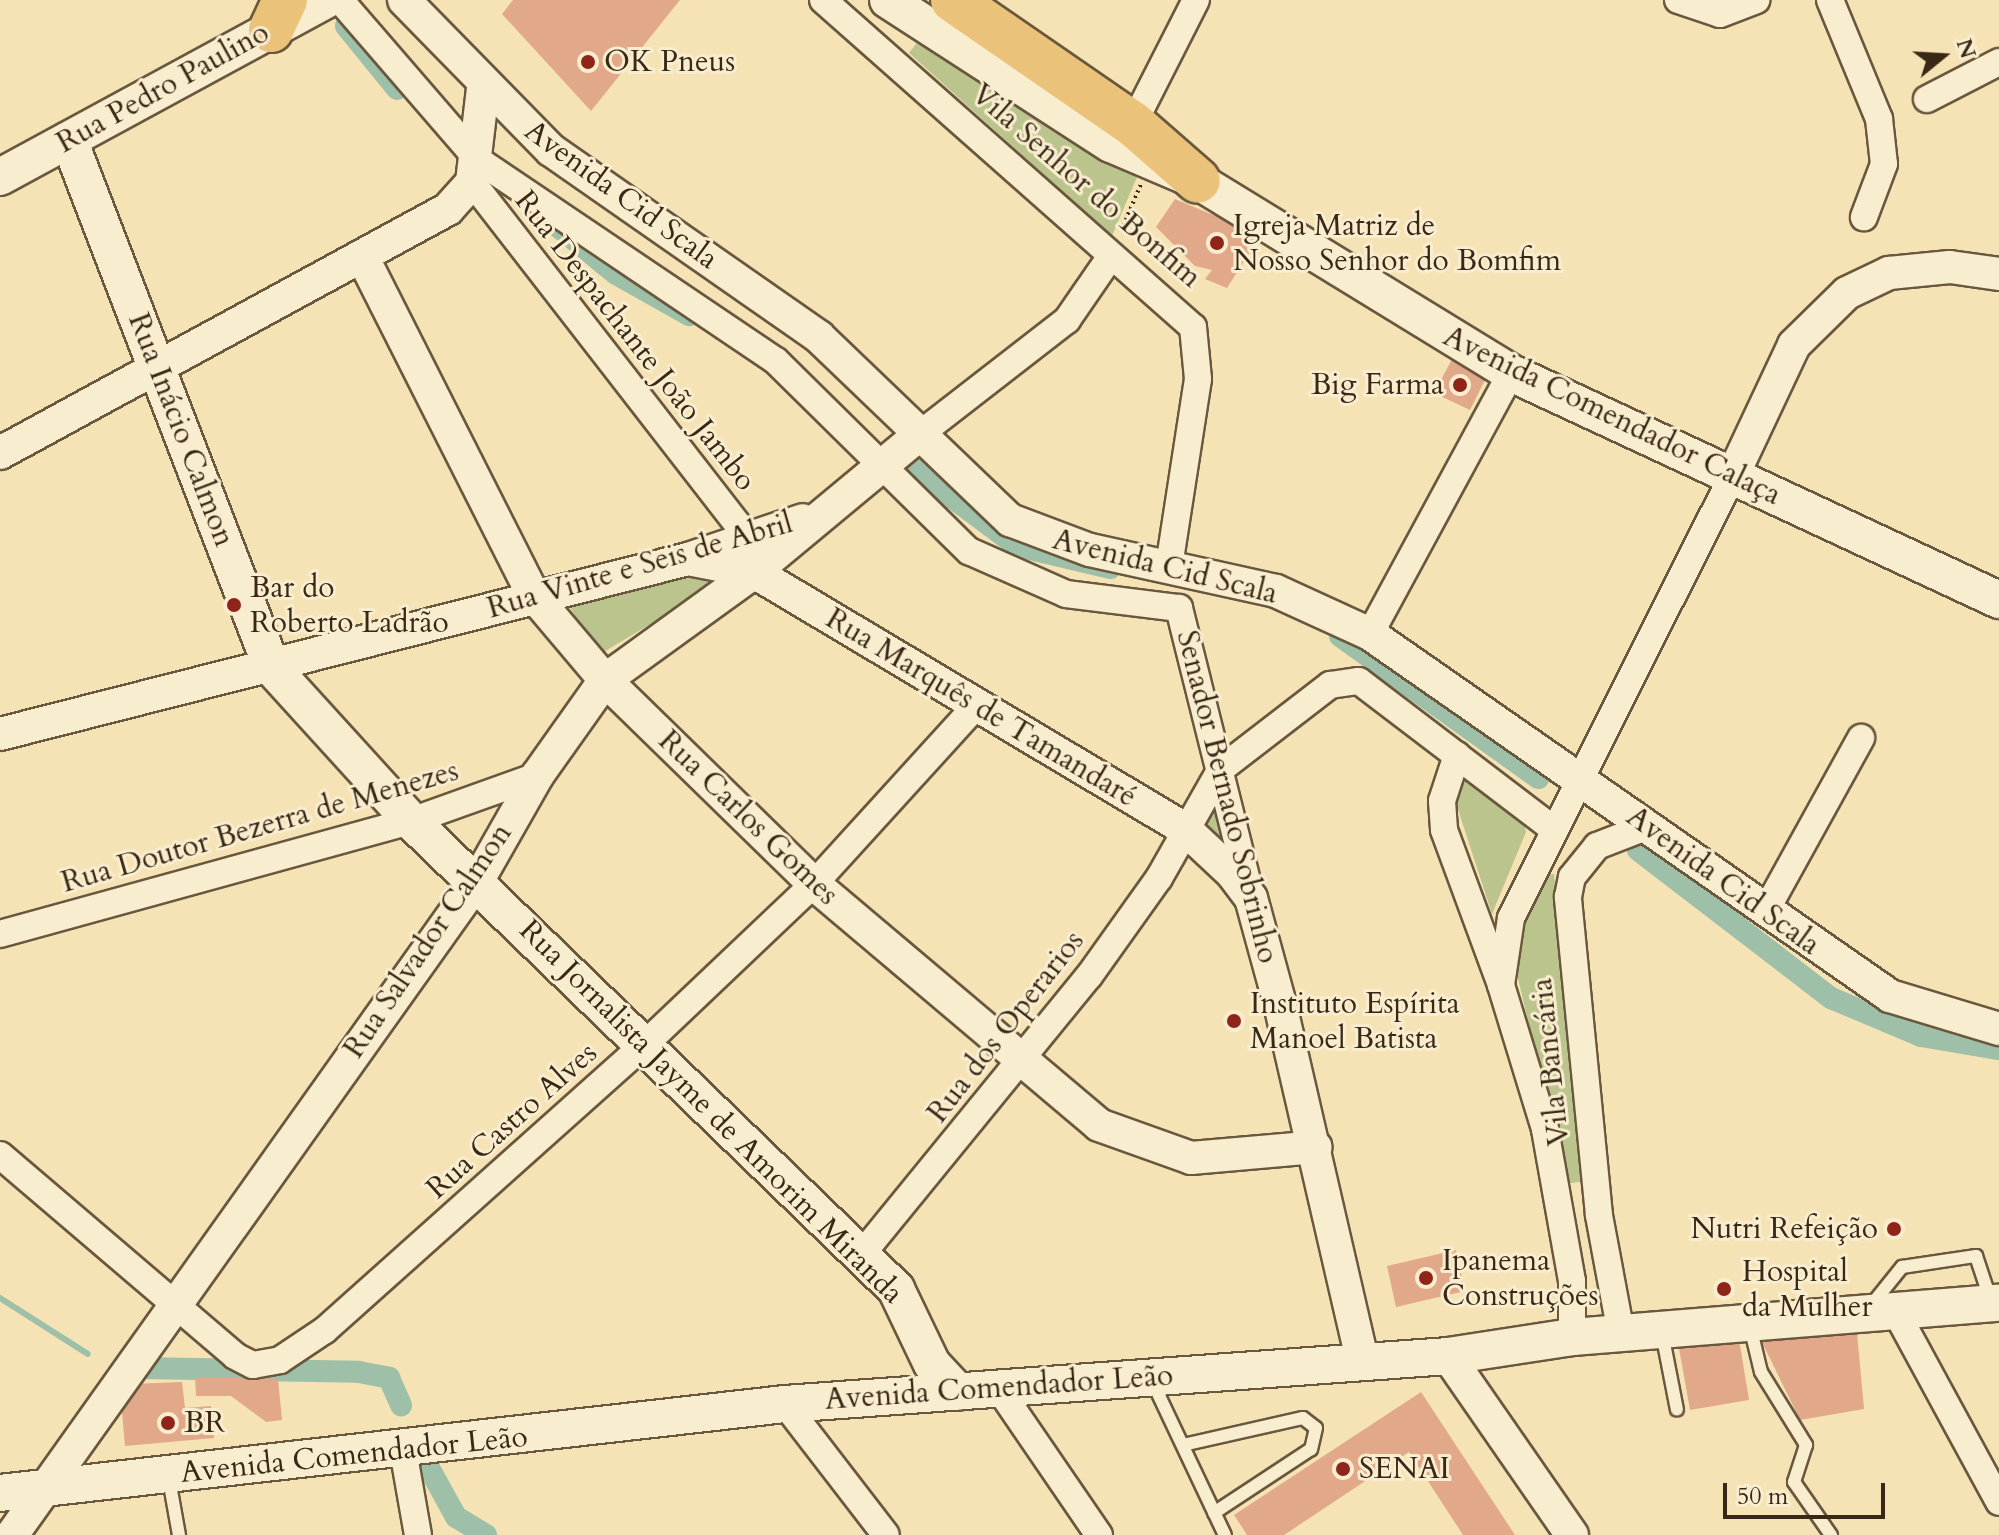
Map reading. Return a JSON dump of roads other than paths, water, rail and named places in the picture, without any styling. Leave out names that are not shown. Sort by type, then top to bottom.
[{"type":"highway","points":[[953,0],[1122,134],[1198,181]]},
{"type":"main road","name":"Rua Pedro Paulino","points":[[0,177],[69,140],[280,9],[326,0]]},
{"type":"main road","name":"Avenida Comendador Calaça","points":[[888,0],[1122,134],[1149,163],[1198,181],[1511,373],[1721,472],[1998,594]]},
{"type":"main road","name":"Rua Inácio Calmon","points":[[69,140],[272,668],[411,821],[478,880]]},
{"type":"main road","name":"Rua Jornalista Jayme de Amorim Miranda","points":[[478,880],[643,1046],[896,1289],[932,1364],[958,1392]]},
{"type":"main road","name":"Avenida Comendador Leão","points":[[0,1493],[403,1450],[785,1404],[1448,1356],[1572,1337],[1995,1303]]},
{"type":"street","name":"Avenida Cid Scala","points":[[340,0],[475,171],[776,361],[885,464],[929,518],[1006,573],[1066,594],[1179,608]]},
{"type":"street","name":"Avenida Cid Scala","points":[[404,0],[483,88],[551,150],[819,337],[973,488],[1037,536],[1276,591],[1370,634],[1578,776],[1765,912],[1890,996],[1999,1029]]},
{"type":"street","name":"Vila Senhor do Bonfim","points":[[823,0],[1111,256],[1176,306],[1198,341],[1169,566]]},
{"type":"street","points":[[1122,134],[1196,0]]},
{"type":"street","points":[[1678,0],[1728,12],[1756,0]]},
{"type":"street","points":[[1830,0],[1879,119],[1884,164],[1864,217]]},
{"type":"street","points":[[1927,99],[1999,62]]},
{"type":"street","points":[[0,453],[448,209],[475,171],[483,88]]},
{"type":"street","name":"Rua Despachante João Jambo","points":[[475,171],[748,538]]},
{"type":"street","name":"Rua Carlos Gomes","points":[[362,256],[534,596],[605,680],[814,884],[1022,1064],[1099,1125],[1163,1152],[1227,1158],[1316,1147]]},
{"type":"street","points":[[920,434],[1067,320],[1111,256]]},
{"type":"street","points":[[1501,985],[1518,896],[1721,472],[1794,345],[1847,293],[1889,273],[1950,267],[1999,274]]},
{"type":"street","points":[[1370,634],[1511,373]]},
{"type":"street","name":"Rua Salvador Calmon","points":[[12,1535],[47,1489],[174,1299],[478,880],[537,776],[605,680],[754,572],[814,517],[920,434]]},
{"type":"street","name":"Rua Vinte e Seis de Abril","points":[[0,734],[272,668],[534,596],[688,559],[814,517]]},
{"type":"street","name":"Rua Marquês de Tamandaré","points":[[688,559],[754,572],[974,708],[1185,829],[1251,898]]},
{"type":"street","name":"Senador Bernado Sobrinho","points":[[1179,608],[1316,1147],[1362,1360]]},
{"type":"street","points":[[1221,769],[1330,685],[1359,681],[1552,828]]},
{"type":"street","name":"Rua Castro Alves","points":[[174,1299],[235,1356],[265,1365],[325,1330],[643,1046],[814,884],[974,708]]},
{"type":"street","points":[[1765,912],[1861,738]]},
{"type":"street","points":[[1457,755],[1442,801],[1444,830],[1501,985],[1545,1129],[1561,1222],[1572,1337]]},
{"type":"street","name":"Rua dos Operarios","points":[[862,1254],[1022,1064],[1159,878],[1221,769]]},
{"type":"street","name":"Rua Doutor Bezerra de Menezes","points":[[0,934],[411,821],[537,776]]},
{"type":"street","name":"Vila Bancária","points":[[1621,1333],[1599,1215],[1568,897],[1572,877],[1597,846],[1646,827]]},
{"type":"street","points":[[0,1155],[174,1299]]},
{"type":"street","points":[[1561,1222],[1599,1215]]},
{"type":"street","points":[[1880,1313],[1999,1502]]},
{"type":"street","points":[[1448,1356],[1572,1535]]},
{"type":"street","points":[[999,1389],[1099,1535]]},
{"type":"street","points":[[785,1404],[879,1529]]},
{"type":"street","points":[[403,1450],[418,1535]]},
{"type":"lane","points":[[1880,1313],[1902,1267],[1976,1256],[1995,1303]]},
{"type":"lane","points":[[1749,1323],[1761,1372],[1806,1445],[1793,1467],[1794,1482],[1831,1535]]},
{"type":"lane","points":[[1662,1330],[1677,1410]]},
{"type":"lane","points":[[1149,1377],[1225,1535]]},
{"type":"lane","points":[[1183,1445],[1303,1418],[1316,1428],[1311,1449],[1214,1513]]},
{"type":"lane","points":[[169,1476],[179,1535]]},
{"type":"waterway","points":[[346,26],[397,89]]},
{"type":"waterway","points":[[556,225],[616,274],[689,315]]},
{"type":"waterway","points":[[906,463],[1017,546],[1110,568]]},
{"type":"waterway","points":[[1340,636],[1538,778]]},
{"type":"waterway","points":[[1638,850],[1831,998],[1921,1036],[1999,1049]]},
{"type":"waterway","points":[[0,1298],[88,1354]]},
{"type":"waterway","points":[[139,1368],[359,1372],[389,1378],[401,1405]]},
{"type":"waterway","points":[[428,1466],[456,1517],[486,1535]]},
{"type":"place","name":"OK Pneus","points":[[588,62]]},
{"type":"place","name":"Igreja Matriz de Nosso Senhor do Bomfim","points":[[1217,243]]},
{"type":"place","name":"Big Farma","points":[[1460,385]]},
{"type":"place","name":"Bar do Roberto Ladrão","points":[[234,605]]},
{"type":"place","name":"Instituto Espírita Manoel Batista","points":[[1234,1021]]},
{"type":"place","name":"Nutri Refeição","points":[[1894,1229]]},
{"type":"place","name":"Ipanema Construções","points":[[1426,1278]]},
{"type":"place","name":"Hospital da Mulher","points":[[1724,1289]]},
{"type":"place","name":"BR","points":[[168,1423]]},
{"type":"place","name":"SENAI","points":[[1343,1469]]}]
